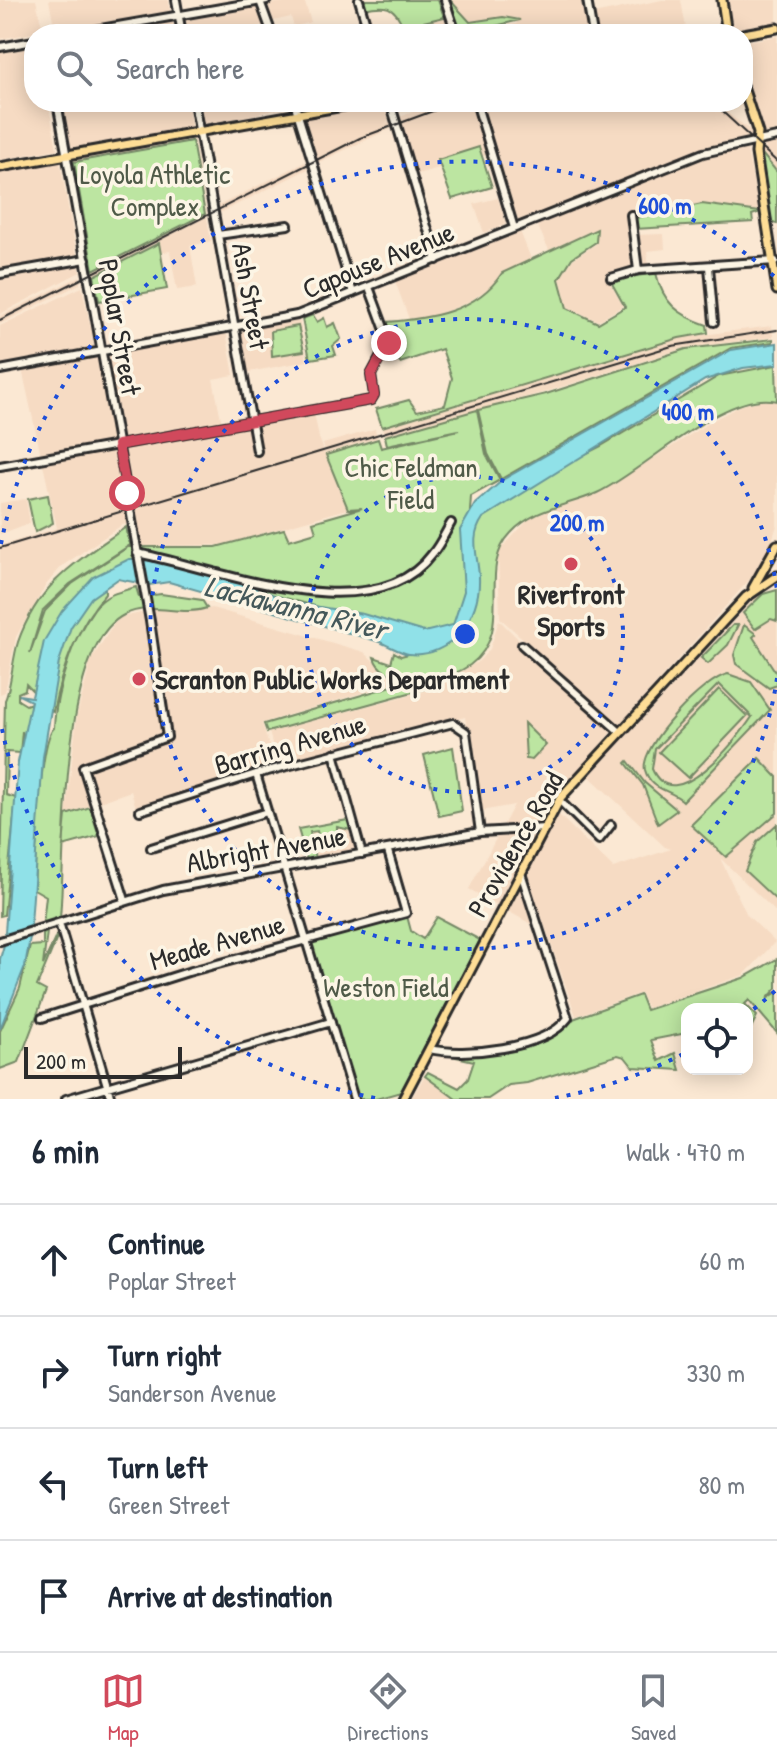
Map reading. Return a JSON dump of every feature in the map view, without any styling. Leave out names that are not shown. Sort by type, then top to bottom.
[{"type":"main road","points":[[722,0],[726,24]]},
{"type":"main road","points":[[753,32],[777,28]]},
{"type":"main road","points":[[0,167],[309,112]]},
{"type":"main road","points":[[750,112],[757,140],[777,290]]},
{"type":"main road","points":[[746,597],[768,565],[777,545]]},
{"type":"main road","name":"Providence Road","points":[[403,1099],[559,800],[746,597],[777,576]]},
{"type":"street","points":[[176,0],[180,24]]},
{"type":"street","points":[[131,24],[267,0]]},
{"type":"street","points":[[359,0],[366,24]]},
{"type":"street","points":[[445,0],[453,24]]},
{"type":"street","points":[[587,0],[591,24]]},
{"type":"street","points":[[260,1],[268,24]]},
{"type":"street","points":[[0,47],[24,43]]},
{"type":"street","name":"Poplar Street","points":[[59,112],[167,737],[83,767],[125,900]]},
{"type":"street","name":"Ash Street","points":[[196,112],[257,451]]},
{"type":"street","points":[[393,112],[437,260]]},
{"type":"street","points":[[479,112],[514,228]]},
{"type":"street","points":[[298,114],[353,293]]},
{"type":"street","name":"Capouse Avenue","points":[[0,370],[297,315],[703,153],[777,137]]},
{"type":"street","points":[[631,215],[638,270]]},
{"type":"street","points":[[218,235],[288,225]]},
{"type":"street","points":[[0,274],[86,259]]},
{"type":"street","points":[[611,278],[638,270],[775,261]]},
{"type":"street","points":[[709,267],[714,322]]},
{"type":"street","points":[[0,466],[371,400],[374,395],[371,375],[389,341],[369,287]]},
{"type":"street","points":[[137,556],[305,592],[349,592],[384,588],[407,576],[432,556],[451,523]]},
{"type":"street","points":[[522,645],[620,732]]},
{"type":"street","name":"Barring Avenue","points":[[140,811],[256,774],[453,723],[466,732],[480,832]]},
{"type":"street","points":[[334,753],[362,854]]},
{"type":"street","points":[[256,774],[354,1099]]},
{"type":"street","points":[[559,800],[599,840],[611,825]]},
{"type":"street","points":[[151,848],[267,812]]},
{"type":"street","name":"Albright Avenue","points":[[0,941],[125,900],[480,832],[546,828]]},
{"type":"street","name":"Meade Avenue","points":[[42,1018],[306,939],[406,913],[388,851]]},
{"type":"street","points":[[429,1049],[444,1053],[515,1048],[568,1018],[521,873]]},
{"type":"street","points":[[59,923],[111,1099]]},
{"type":"street","points":[[66,1099],[331,1022]]},
{"type":"shaded area","points":[[0,0],[36,0],[41,24],[24,24],[24,35],[0,39]]},
{"type":"shaded area","points":[[49,0],[168,0],[170,11],[95,24],[54,24]]},
{"type":"shaded area","points":[[304,0],[311,22],[293,24],[291,17],[273,21],[268,4]]},
{"type":"shaded area","points":[[450,0],[581,0],[586,24],[516,24],[518,18],[470,22]]},
{"type":"shaded area","points":[[662,0],[681,0],[685,24],[594,24],[593,14]]},
{"type":"shaded area","points":[[727,0],[777,0],[777,22],[753,26],[730,24]]},
{"type":"shaded area","points":[[258,7],[263,24],[184,24],[183,21]]},
{"type":"shaded area","points":[[444,17],[446,24],[415,24]]},
{"type":"shaded area","points":[[777,36],[777,131],[763,133],[753,102],[753,40]]},
{"type":"shaded area","points":[[24,49],[24,112],[50,112],[57,149],[0,160],[0,53]]},
{"type":"shaded area","points":[[65,112],[189,112],[211,241],[190,246],[197,287],[177,290],[170,251],[161,253],[159,244],[94,276]]},
{"type":"shaded area","points":[[201,112],[266,112],[203,126]]},
{"type":"shaded area","points":[[344,112],[386,112],[389,121],[384,124],[390,122],[392,128],[317,163],[303,118]]},
{"type":"shaded area","points":[[413,112],[726,112],[767,143],[777,141],[777,172],[761,153],[766,148],[762,143],[746,146],[760,212],[702,204],[635,218],[635,235],[664,234],[665,249],[647,251],[649,266],[606,276],[623,306],[598,321],[568,307],[560,279],[573,259],[596,244],[598,229],[549,250],[533,216],[515,221],[495,153],[417,174],[400,117]]},
{"type":"shaded area","points":[[60,162],[80,272],[0,314],[0,173]]},
{"type":"shaded area","points":[[305,162],[308,169],[220,213],[218,206]]},
{"type":"shaded area","points":[[498,198],[506,224],[484,233],[474,204]]},
{"type":"shaded area","points":[[520,231],[531,259],[502,273],[493,285],[470,301],[434,317],[409,319],[395,281]]},
{"type":"shaded area","points":[[80,276],[80,284],[0,324],[0,316]]},
{"type":"shaded area","points":[[82,287],[95,347],[0,366],[0,326]]},
{"type":"shaded area","points":[[299,319],[307,361],[244,373],[237,333]]},
{"type":"shaded area","points":[[772,326],[773,337],[685,348],[545,392],[385,435],[382,428],[679,338]]},
{"type":"shaded area","points":[[226,332],[234,375],[213,379],[223,429],[314,412],[319,438],[347,509],[223,545],[139,546],[134,523],[122,525],[62,566],[46,585],[16,637],[5,692],[0,694],[0,546],[57,528],[22,369]]},
{"type":"shaded area","points":[[769,398],[777,401],[777,525],[768,554],[759,569],[619,725],[500,618],[498,552],[530,518],[597,494],[715,419],[740,406]]},
{"type":"shaded area","points":[[375,429],[377,438],[326,454],[323,444]]},
{"type":"shaded area","points":[[26,499],[30,523],[0,534],[0,503]]},
{"type":"shaded area","points":[[777,589],[777,913],[720,858],[747,915],[775,942],[744,975],[647,1008],[641,993],[576,1016],[526,872],[559,815],[613,868],[671,849],[665,847],[589,776],[756,597]]},
{"type":"shaded area","points":[[165,608],[190,612],[212,608],[364,652],[386,673],[411,678],[262,723],[275,765],[136,808],[131,791],[66,814],[77,716],[91,660],[122,617]]},
{"type":"shaded area","points":[[499,620],[612,731],[553,800],[518,870],[538,928],[469,889],[514,805],[481,811],[465,717],[278,764],[269,732],[432,689],[431,684],[450,679],[479,661],[490,649]]},
{"type":"shaded area","points":[[348,820],[358,851],[307,860],[298,829]]},
{"type":"shaded area","points":[[424,1077],[455,1099],[411,1099]]},
{"type":"green space","points":[[361,0],[438,0],[444,17],[402,24],[393,10],[388,8],[364,9]]},
{"type":"green space","points":[[450,0],[470,22],[503,17],[520,20],[503,24],[458,24]]},
{"type":"green space","name":"Loyola Athletic Complex","points":[[192,141],[205,214],[93,270],[74,162]]},
{"type":"green space","points":[[479,147],[492,187],[452,199],[438,160]]},
{"type":"green space","points":[[758,149],[777,172],[777,224],[772,223]]},
{"type":"green space","points":[[702,204],[760,212],[752,215],[753,222],[635,229],[635,218]]},
{"type":"green space","points":[[597,229],[596,242],[572,258],[559,279],[567,308],[598,323],[625,307],[610,280],[656,273],[663,292],[673,306],[707,325],[708,333],[679,338],[382,427],[376,409],[409,400],[417,411],[445,405],[452,378],[442,349],[400,363],[386,322],[418,319],[465,305],[492,286],[502,273]]},
{"type":"green space","name":"Loyola Athletic Complex","points":[[159,243],[167,289],[99,301],[94,276]]},
{"type":"green space","points":[[313,315],[317,322],[324,318],[327,327],[335,323],[341,339],[333,346],[336,355],[310,359],[302,319]]},
{"type":"green space","points":[[298,326],[304,351],[272,356],[271,331]]},
{"type":"green space","points":[[773,339],[773,342],[731,348],[501,479],[488,454],[478,410],[546,394],[686,349]]},
{"type":"green space","name":"Chic Feldman Field","points":[[776,365],[777,401],[756,400],[734,407],[686,434],[597,493],[530,518],[511,533],[501,548],[496,564],[494,618],[484,651],[470,665],[447,676],[416,678],[387,672],[374,657],[391,663],[394,652],[401,656],[417,652],[322,608],[212,578],[105,577],[105,594],[86,621],[72,650],[53,712],[26,684],[25,690],[18,693],[18,700],[26,705],[31,703],[28,739],[23,739],[22,731],[20,753],[7,752],[6,795],[16,798],[4,915],[0,916],[5,700],[16,648],[27,621],[49,588],[92,551],[126,527],[130,545],[70,584],[43,610],[30,653],[45,611],[72,584],[128,547],[216,547],[284,529],[289,540],[316,532],[313,522],[362,508],[348,509],[326,455],[378,439],[381,448],[459,430],[387,445],[385,436],[477,410],[486,454],[500,480],[471,496],[470,511],[473,511],[601,446],[719,376]]},
{"type":"green space","points":[[48,495],[53,523],[35,532],[28,499]]},
{"type":"green space","points":[[136,587],[139,597],[161,594],[202,600],[207,608],[134,611],[124,615],[103,635],[87,667],[70,754],[60,918],[43,923],[46,896],[34,889],[39,803],[45,754],[54,728],[63,677],[77,638],[96,607],[110,595]]},
{"type":"green space","points":[[777,590],[777,621],[771,619],[755,629],[743,613],[763,594]]},
{"type":"green space","points":[[733,625],[738,625],[728,645],[708,664],[701,658]]},
{"type":"green space","points":[[744,625],[756,634],[753,637],[777,674],[777,685],[769,688],[736,664],[734,655]]},
{"type":"green space","points":[[728,674],[751,682],[770,710],[683,801],[652,782],[645,770],[646,759],[652,745],[676,714],[718,678]],"holes":[[[719,684],[752,717],[720,757],[689,781],[675,785],[662,782],[652,769],[655,749]]]},
{"type":"green space","points":[[412,680],[420,686],[431,687],[267,732],[264,724]]},
{"type":"green space","points":[[719,689],[747,716],[688,778],[659,752]]},
{"type":"green space","points":[[524,723],[546,745],[532,760],[526,759]]},
{"type":"green space","points":[[453,747],[462,811],[439,816],[424,755]]},
{"type":"green space","points":[[759,758],[777,777],[777,813],[726,857],[691,825]]},
{"type":"green space","points":[[628,761],[645,783],[677,810],[658,824],[643,785],[626,763]]},
{"type":"green space","points":[[90,807],[99,836],[63,846],[66,815]]},
{"type":"green space","points":[[348,820],[351,830],[337,827],[337,834],[319,838],[317,831],[310,832],[315,859],[307,860],[298,829]]},
{"type":"green space","points":[[777,824],[777,901],[745,871],[757,842]]},
{"type":"green space","name":"Weston Field","points":[[407,916],[411,931],[423,939],[437,917],[480,940],[401,1092],[376,1099],[357,1099],[310,943]]},
{"type":"green space","points":[[47,932],[43,965],[57,934],[57,938],[37,986],[46,991],[19,1062],[0,1069],[0,1031],[20,988],[30,946],[43,945],[43,934]]},
{"type":"green space","points":[[777,959],[777,988],[767,999],[777,992],[777,1033],[749,1000],[746,1003],[681,1003],[681,1034],[651,1040],[659,1061],[675,1053],[680,1070],[633,1067],[625,1057],[618,1055],[527,1083],[509,1085],[488,1099],[456,1099],[425,1076],[428,1072],[459,1088],[468,1079],[474,1061],[447,1055],[515,1051],[558,1031],[573,1019],[640,995],[646,1010],[743,978]]},
{"type":"water","name":"Lackawanna River","points":[[777,343],[777,364],[743,368],[705,380],[483,518],[475,540],[479,577],[475,607],[460,632],[438,650],[406,654],[377,641],[169,582],[149,585],[118,579],[91,598],[71,627],[59,662],[43,757],[30,938],[25,966],[0,1029],[0,959],[4,945],[18,762],[31,701],[19,695],[32,697],[44,641],[62,611],[93,577],[129,559],[156,559],[232,579],[295,603],[363,614],[424,632],[453,625],[464,591],[460,530],[475,504],[504,479],[731,350]]},
{"type":"railway","points":[[0,320],[360,138],[430,112]]},
{"type":"railway","points":[[723,112],[777,162]]},
{"type":"railway","points":[[0,548],[672,346],[777,330]]},
{"type":"place","name":"Riverfront Sports","points":[[571,564]]},
{"type":"place","name":"Scranton Public Works Department","points":[[139,679]]},
{"type":"route","points":[[127,493],[118,445],[371,400],[374,395],[371,375],[389,343]]}]
